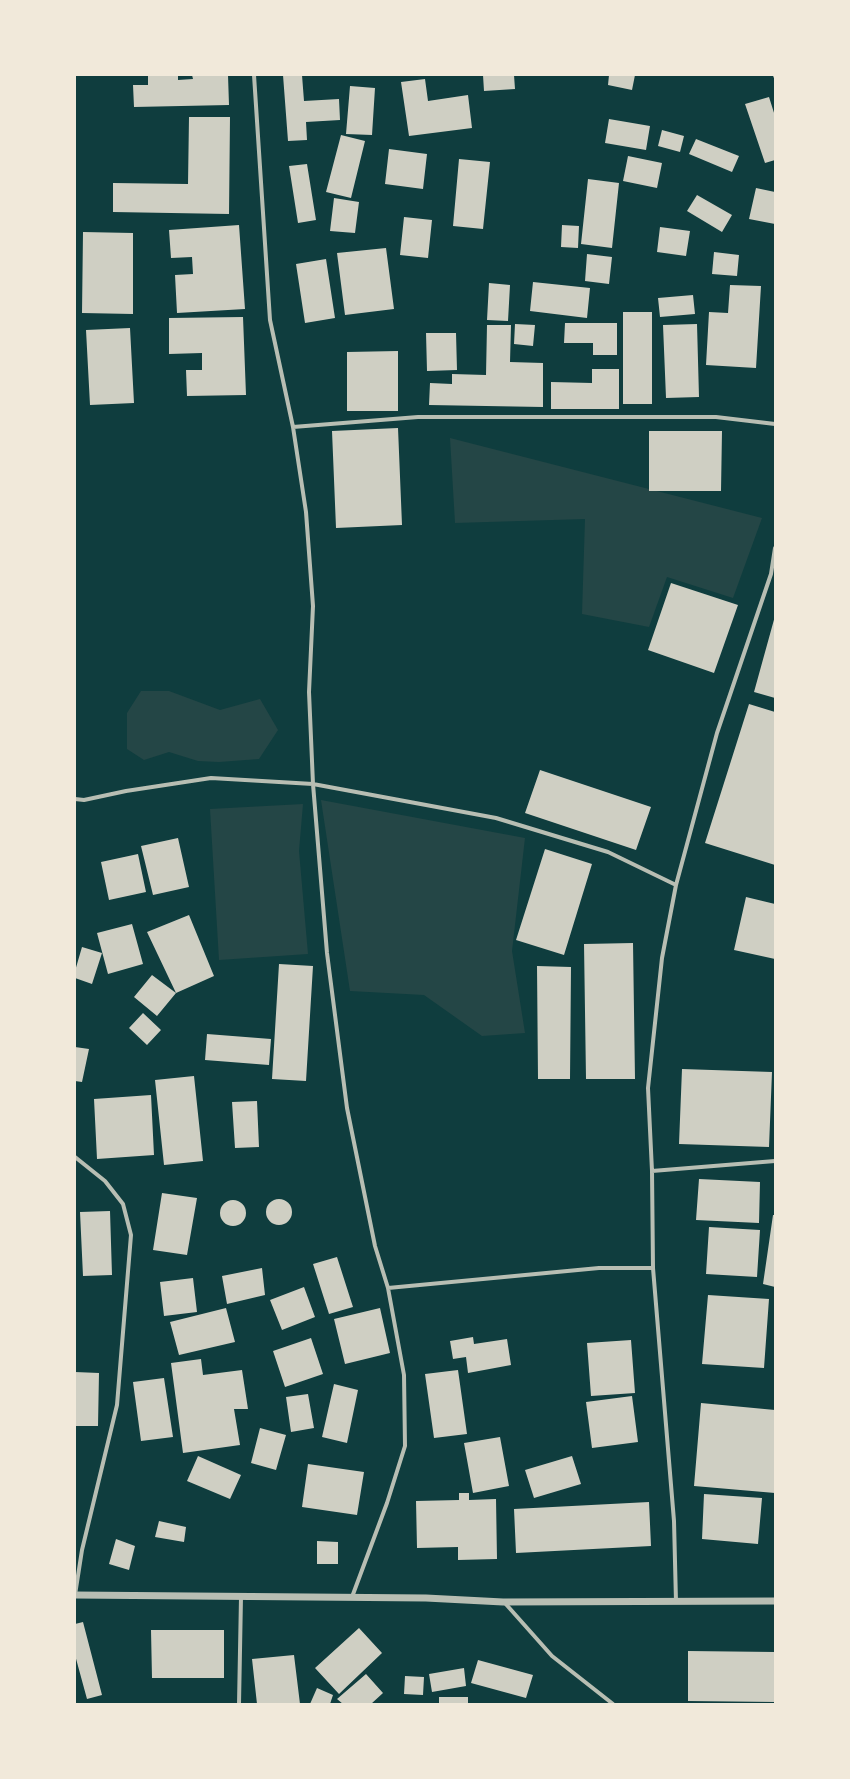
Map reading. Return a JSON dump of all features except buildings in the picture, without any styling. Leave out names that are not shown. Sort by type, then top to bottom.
[{"type":"street","points":[[254,75],[270,320],[293,427],[306,512],[313,606],[309,692],[313,784],[327,953],[347,1108],[375,1246],[388,1288],[404,1375],[405,1446],[387,1503],[352,1598]]},
{"type":"street","points":[[293,427],[434,416],[716,417],[775,424]]},
{"type":"street","points":[[676,1602],[674,1521],[653,1268],[652,1171],[648,1088],[662,958],[676,885],[717,733],[771,574],[775,548]]},
{"type":"street","points":[[75,799],[84,800],[126,791],[211,778],[313,784],[496,818],[608,852],[676,885]]},
{"type":"street","points":[[75,1157],[105,1182],[123,1204],[131,1235],[117,1404],[82,1550],[75,1595],[426,1598],[504,1602],[775,1601]]},
{"type":"street","points":[[652,1171],[775,1161]]},
{"type":"street","points":[[388,1288],[599,1268],[653,1268]]},
{"type":"street","points":[[239,1704],[241,1597]]},
{"type":"street","points":[[504,1602],[552,1656],[613,1704]]},
{"type":"shaded area","points":[[450,438],[762,518],[733,598],[667,577],[649,627],[582,614],[585,519],[455,523]]},
{"type":"shaded area","points":[[141,691],[169,691],[220,710],[260,699],[278,730],[259,759],[219,762],[198,761],[169,752],[144,760],[127,749],[127,713]]},
{"type":"shaded area","points":[[321,800],[525,838],[512,951],[525,1033],[482,1036],[424,995],[350,991]]},
{"type":"shaded area","points":[[303,804],[299,851],[308,954],[219,960],[210,809]]}]
